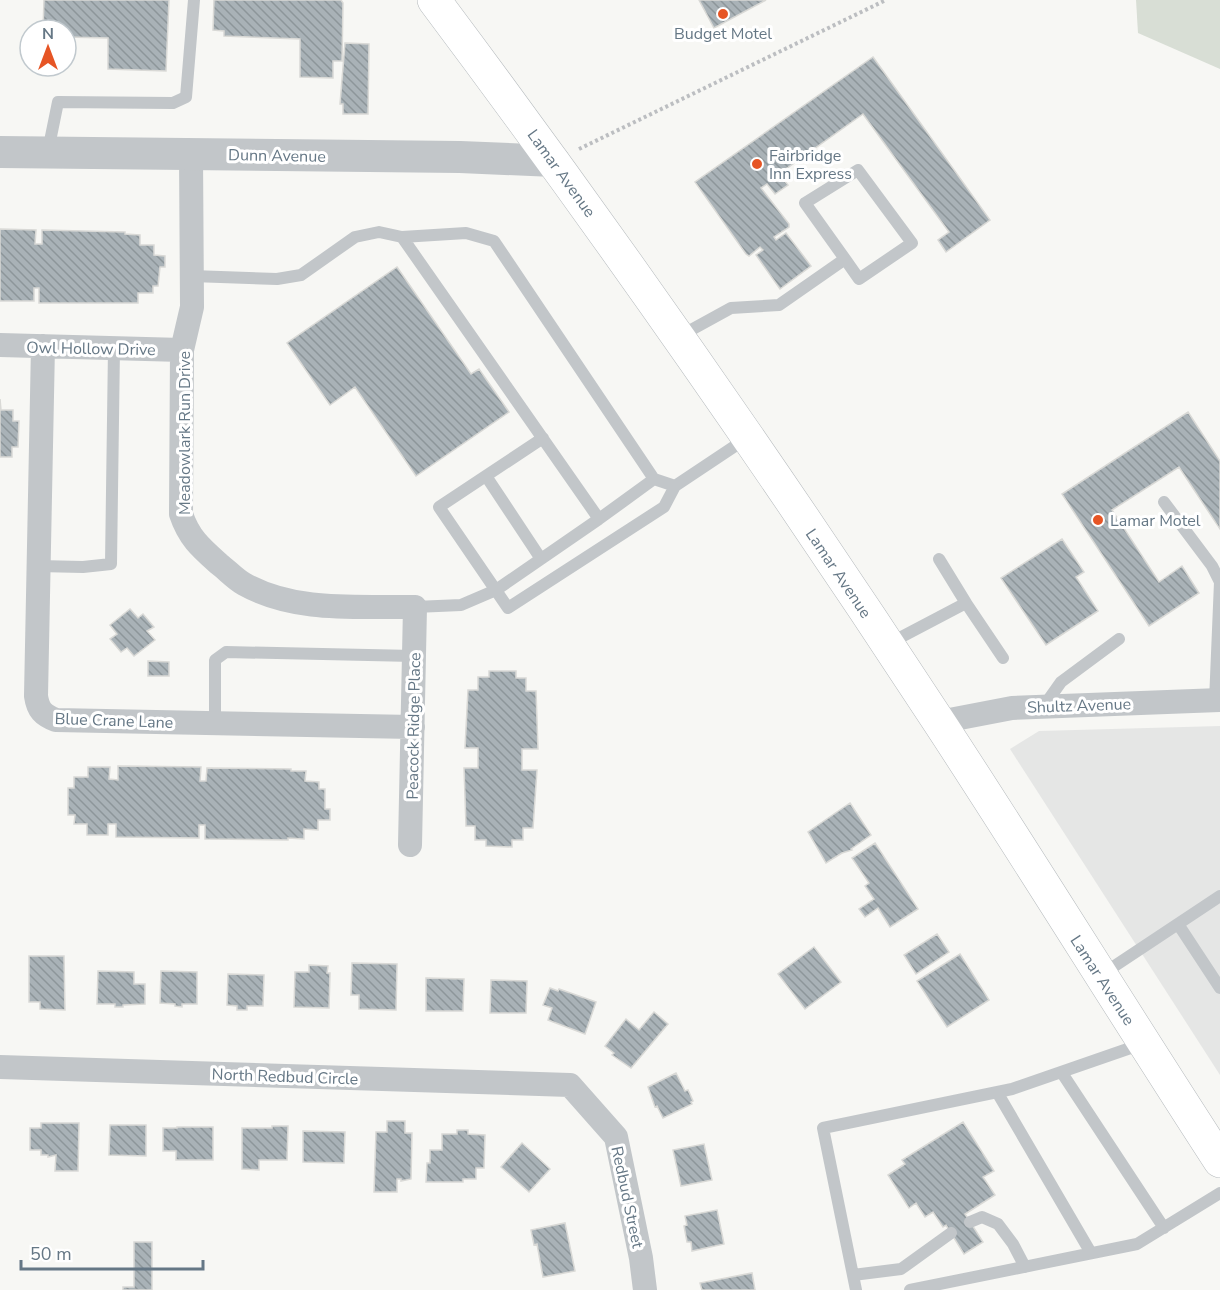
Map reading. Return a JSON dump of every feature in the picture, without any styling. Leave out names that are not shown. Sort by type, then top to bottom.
[{"type":"main road","name":"Lamar Avenue","points":[[434,0],[554,161],[748,437],[939,722],[1220,1161]]},
{"type":"street","name":"Dunn Avenue","points":[[0,152],[554,161]]},
{"type":"street","name":"Meadowlark Run Drive","points":[[191,154],[192,308],[182,350],[181,514],[186,531],[199,546],[243,583],[287,600],[310,605],[415,607]]},
{"type":"street","name":"Owl Hollow Drive","points":[[0,345],[182,350]]},
{"type":"street","name":"Blue Crane Lane","points":[[43,346],[36,696],[38,708],[46,717],[56,720],[413,727]]},
{"type":"street","name":"Peacock Ridge Place","points":[[410,844],[415,607]]},
{"type":"street","name":"Shultz Avenue","points":[[939,722],[1012,708],[1217,700]]},
{"type":"street","name":"North Redbud Circle","points":[[0,1067],[570,1085]]},
{"type":"street","name":"Redbud Street","points":[[570,1085],[616,1137],[641,1258],[645,1290]]},
{"type":"lane","points":[[48,153],[58,102],[173,103],[186,97],[194,0]]},
{"type":"lane","points":[[858,170],[912,243],[859,279],[845,259],[805,203],[858,170]]},
{"type":"lane","points":[[192,276],[276,279],[301,275],[355,237],[379,232],[402,237],[466,233],[494,241],[654,480],[675,486]]},
{"type":"lane","points":[[402,237],[599,519]]},
{"type":"lane","points":[[679,337],[731,308],[779,305],[845,259]]},
{"type":"lane","points":[[38,566],[83,567],[111,564],[114,348]]},
{"type":"lane","points":[[543,438],[439,507],[508,608],[664,507],[675,486],[748,437]]},
{"type":"lane","points":[[486,476],[541,560]]},
{"type":"lane","points":[[415,607],[460,605],[496,590],[654,480]]},
{"type":"lane","points":[[1164,502],[1212,566],[1220,582],[1217,700]]},
{"type":"lane","points":[[939,559],[1003,658]]},
{"type":"lane","points":[[887,645],[966,603]]},
{"type":"lane","points":[[1043,707],[1061,682],[1119,639]]},
{"type":"lane","points":[[215,723],[215,660],[226,652],[414,656]]},
{"type":"lane","points":[[1100,976],[1220,896]]},
{"type":"lane","points":[[1178,924],[1220,988]]},
{"type":"lane","points":[[856,1290],[823,1128],[998,1092],[1062,1073],[1143,1043]]},
{"type":"lane","points":[[1062,1073],[1164,1228]]},
{"type":"lane","points":[[998,1092],[1091,1253]]},
{"type":"lane","points":[[910,1290],[1137,1244],[1220,1193]]},
{"type":"lane","points":[[970,1222],[982,1217],[998,1224],[1025,1267]]},
{"type":"lane","points":[[853,1275],[901,1269],[951,1233]]},
{"type":"path","points":[[554,161],[886,0]]},
{"type":"shaded area","points":[[1136,0],[1220,0],[1220,69],[1138,33]]},
{"type":"shaded area","points":[[1220,726],[1220,1075],[1010,749],[1039,731]]},
{"type":"building","points":[[44,0],[169,0],[166,71],[108,69],[108,38],[78,37],[78,18],[43,18]]},
{"type":"building","points":[[214,0],[341,0],[343,3],[342,61],[333,61],[333,78],[300,77],[300,39],[224,36],[224,31],[213,30]]},
{"type":"building","name":"Budget Motel","points":[[699,0],[766,0],[714,28]]},
{"type":"building","points":[[345,43],[369,44],[368,114],[343,114],[343,104],[340,104]]},
{"type":"building","name":"Fairbridge Inn Express","points":[[873,57],[990,220],[946,252],[938,240],[949,232],[863,114],[779,174],[788,185],[775,194],[767,184],[761,188],[789,224],[789,227],[774,237],[776,240],[786,233],[811,266],[780,289],[756,255],[763,250],[760,247],[749,256],[746,254],[695,182]]},
{"type":"building","points":[[0,229],[36,230],[35,244],[42,244],[42,230],[125,232],[125,234],[140,235],[140,245],[154,245],[154,255],[165,256],[165,267],[160,267],[158,286],[153,286],[153,293],[138,293],[138,303],[39,303],[39,288],[34,288],[34,301],[0,301]]},
{"type":"building","points":[[397,267],[471,374],[479,369],[509,412],[416,476],[355,387],[330,405],[287,343]]},
{"type":"building","points":[[0,399],[1,410],[13,410],[13,421],[19,421],[18,447],[12,447],[12,457],[0,457]]},
{"type":"building","name":"Lamar Motel","points":[[1188,412],[1220,461],[1220,529],[1179,467],[1112,510],[1159,582],[1182,566],[1199,593],[1149,626],[1062,494]]},
{"type":"building","points":[[1062,539],[1084,572],[1076,577],[1098,611],[1046,645],[1001,578]]},
{"type":"building","points":[[130,609],[138,618],[143,614],[154,627],[147,631],[155,640],[134,656],[127,648],[121,652],[110,639],[117,634],[110,625]]},
{"type":"building","points":[[148,661],[169,662],[169,676],[148,676]]},
{"type":"building","points":[[489,671],[516,671],[516,678],[526,678],[526,691],[536,691],[538,749],[522,749],[522,770],[537,770],[533,828],[523,828],[523,840],[512,840],[512,847],[486,846],[486,840],[475,840],[475,826],[466,826],[464,768],[478,768],[478,748],[465,748],[468,690],[478,690],[478,677],[489,677]]},
{"type":"building","points":[[118,766],[201,767],[200,781],[206,781],[207,768],[306,771],[305,781],[319,782],[319,789],[325,789],[325,809],[330,809],[330,820],[318,820],[318,830],[304,829],[304,839],[288,838],[288,840],[205,839],[205,825],[199,825],[199,838],[116,837],[116,824],[108,824],[108,835],[87,835],[87,824],[74,824],[75,815],[68,815],[68,788],[74,788],[74,777],[88,777],[88,767],[110,767],[109,779],[118,780]]},
{"type":"building","points":[[850,803],[871,835],[852,850],[826,863],[808,832]]},
{"type":"building","points":[[875,843],[918,909],[890,927],[878,908],[865,917],[859,909],[874,899],[865,886],[869,883],[852,858]]},
{"type":"building","points":[[937,934],[949,952],[916,974],[904,955]]},
{"type":"building","points":[[814,947],[841,982],[805,1009],[778,974]]},
{"type":"building","points":[[960,954],[989,1000],[947,1027],[917,981]]},
{"type":"building","points":[[29,956],[64,956],[65,1010],[40,1009],[40,1002],[29,1002]]},
{"type":"building","points":[[352,963],[397,964],[396,1010],[359,1009],[359,995],[351,995]]},
{"type":"building","points":[[309,965],[328,966],[327,973],[330,973],[329,1008],[294,1007],[295,972],[309,972]]},
{"type":"building","points":[[98,971],[134,972],[134,984],[145,984],[145,1004],[115,1007],[115,1004],[97,1004]]},
{"type":"building","points":[[161,971],[197,972],[197,1004],[182,1004],[182,1007],[160,1003]]},
{"type":"building","points":[[228,974],[264,975],[263,1006],[247,1006],[247,1010],[237,1010],[237,1006],[227,1005]]},
{"type":"building","points":[[426,978],[464,979],[463,1011],[426,1011]]},
{"type":"building","points":[[491,980],[527,981],[526,1013],[490,1013]]},
{"type":"building","points":[[550,988],[596,1002],[585,1034],[548,1020],[552,1008],[543,1005]]},
{"type":"building","points":[[654,1012],[668,1024],[631,1068],[612,1055],[614,1053],[605,1046],[626,1019],[639,1030]]},
{"type":"building","points":[[676,1073],[693,1101],[692,1104],[663,1118],[657,1106],[655,1107],[648,1087]]},
{"type":"building","points":[[387,1121],[405,1121],[405,1133],[412,1133],[411,1179],[401,1181],[397,1179],[397,1192],[374,1192],[376,1132],[387,1132]]},
{"type":"building","points":[[963,1122],[994,1171],[983,1177],[995,1195],[965,1214],[983,1242],[964,1254],[946,1225],[943,1227],[933,1212],[925,1217],[916,1203],[909,1208],[888,1175],[905,1164],[902,1160]]},
{"type":"building","points":[[41,1123],[79,1123],[78,1171],[55,1171],[56,1155],[48,1157],[48,1155],[41,1155],[41,1150],[30,1150],[30,1128],[41,1128]]},
{"type":"building","points":[[110,1125],[146,1125],[146,1156],[109,1155]]},
{"type":"building","points":[[272,1126],[288,1126],[287,1160],[259,1160],[259,1170],[242,1169],[242,1128],[272,1128]]},
{"type":"building","points":[[213,1127],[213,1160],[176,1160],[176,1151],[163,1151],[163,1128]]},
{"type":"building","points":[[457,1130],[468,1130],[468,1134],[485,1135],[484,1168],[476,1168],[476,1179],[463,1179],[463,1182],[426,1182],[430,1150],[442,1150],[442,1134],[457,1134]]},
{"type":"building","points":[[303,1131],[345,1132],[344,1163],[303,1162]]},
{"type":"building","points":[[522,1143],[550,1169],[529,1192],[501,1167]]},
{"type":"building","points":[[704,1144],[712,1180],[681,1186],[673,1150]]},
{"type":"building","points":[[717,1210],[724,1244],[692,1251],[691,1242],[687,1242],[685,1216]]},
{"type":"building","points":[[565,1223],[575,1271],[543,1277],[537,1244],[534,1245],[531,1230]]},
{"type":"building","points":[[134,1242],[152,1242],[152,1290],[123,1290],[123,1287],[134,1287]]},
{"type":"building","points":[[752,1273],[755,1290],[702,1290],[700,1283]]},
{"type":"place","name":"Budget Motel","points":[[723,14]]},
{"type":"place","name":"Fairbridge Inn Express","points":[[757,164]]},
{"type":"place","name":"Lamar Motel","points":[[1098,520]]}]
